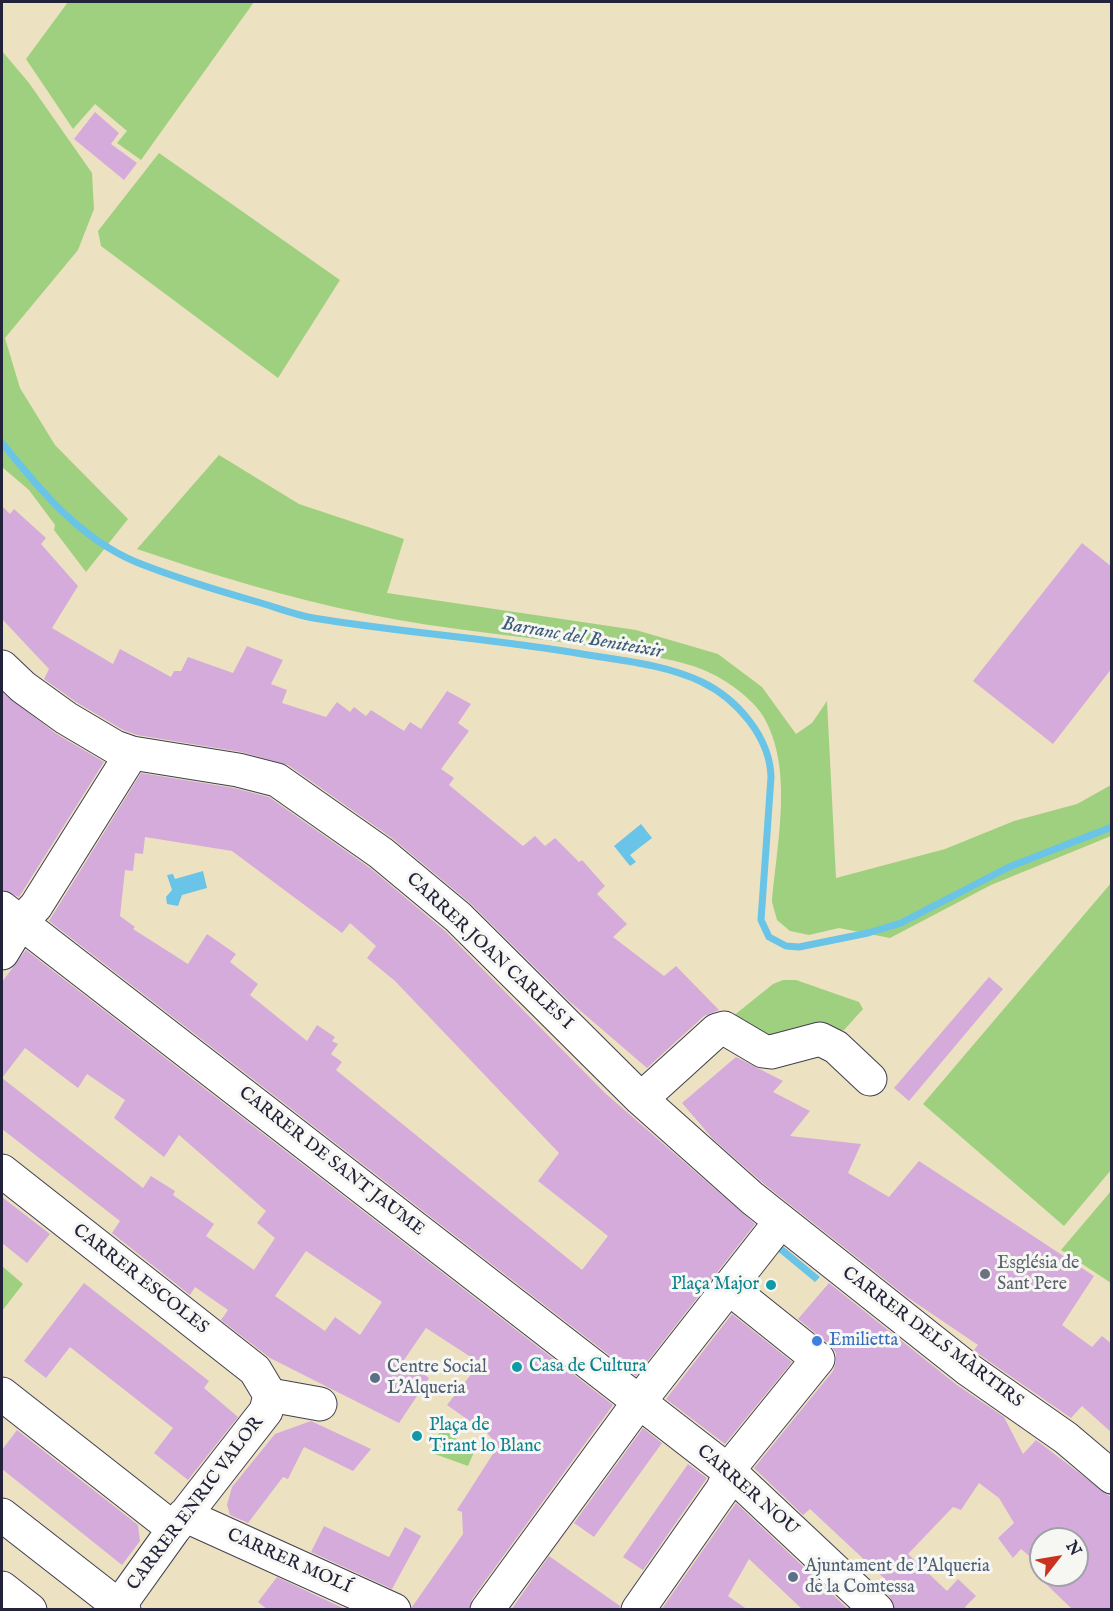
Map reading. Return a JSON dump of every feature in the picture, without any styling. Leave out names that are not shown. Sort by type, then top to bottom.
[{"type":"street","name":"CARRER JOAN CARLES I","points":[[2,668],[66,718],[115,747],[132,753],[237,770],[267,777],[288,786],[381,853],[439,900],[641,1099],[752,1198]]},
{"type":"street","points":[[2,952],[11,915],[36,906],[132,753]]},
{"type":"street","name":"CARRER DE SANT JAUME","points":[[11,915],[639,1402]]},
{"type":"street","points":[[641,1099],[717,1030],[724,1028],[763,1051],[771,1052],[820,1039],[836,1047],[870,1079]]},
{"type":"street","name":"CARRER ESCOLES","points":[[2,1171],[255,1370],[270,1395]]},
{"type":"street","name":"CARRER DELS MÀRTIRS","points":[[752,1198],[951,1356],[1066,1438],[1112,1477]]},
{"type":"street","points":[[487,1610],[639,1402],[781,1221]]},
{"type":"street","points":[[638,1610],[722,1490],[737,1459],[818,1359],[725,1290]]},
{"type":"street","name":"CARRER MOLÍ","points":[[2,1394],[179,1522],[394,1610]]},
{"type":"street","points":[[270,1395],[320,1404]]},
{"type":"street","name":"CARRER ENRIC VALOR","points":[[119,1608],[179,1522],[266,1411],[270,1395]]},
{"type":"street","name":"CARRER NOU","points":[[639,1402],[731,1473],[877,1610]]},
{"type":"street","points":[[2,1515],[119,1608]]},
{"type":"street","points":[[2,1588],[30,1610]]},
{"type":"green space","points":[[68,2],[254,2],[141,160],[117,143],[127,131],[95,104],[73,129],[26,59]]},
{"type":"green space","points":[[2,51],[29,83],[92,173],[94,209],[78,250],[5,338],[20,388],[55,445],[128,519],[86,572],[54,530],[55,525],[29,490],[2,467]]},
{"type":"green space","points":[[159,153],[340,280],[278,378],[101,246],[98,231]]},
{"type":"green space","points":[[219,455],[299,504],[404,539],[387,593],[636,630],[718,654],[762,687],[796,734],[812,723],[827,701],[836,878],[945,849],[1014,821],[1077,804],[1111,785],[1111,836],[991,885],[890,938],[839,928],[809,935],[790,931],[777,920],[772,902],[780,831],[781,782],[778,759],[763,716],[745,696],[713,674],[671,660],[579,644],[427,625],[367,614],[251,585],[137,549]]},
{"type":"green space","points":[[1111,883],[1111,1170],[1064,1226],[923,1104]]},
{"type":"green space","points":[[783,980],[796,980],[859,1002],[863,1009],[844,1030],[816,1032],[771,1045],[732,1017],[773,984]]},
{"type":"green space","points":[[1111,1191],[1111,1283],[1061,1250]]},
{"type":"green space","points":[[2,1266],[23,1284],[2,1311]]},
{"type":"green space","points":[[442,1428],[474,1452],[468,1466],[429,1452]]},
{"type":"water","points":[[641,824],[652,838],[630,855],[636,862],[630,866],[614,846]]},
{"type":"water","points":[[203,871],[207,888],[182,895],[178,906],[167,904],[166,897],[172,890],[167,875],[173,874],[175,879]]},
{"type":"water","points":[[779,1243],[820,1277],[815,1282],[775,1249]]},
{"type":"building","points":[[95,112],[119,133],[111,144],[137,163],[124,180],[74,139]]},
{"type":"building","points":[[2,506],[10,514],[14,509],[46,538],[41,544],[78,586],[52,628],[113,664],[120,649],[171,677],[174,671],[181,671],[188,657],[233,673],[247,646],[283,660],[271,684],[287,690],[282,703],[326,717],[337,702],[350,712],[354,707],[366,716],[371,710],[404,731],[410,722],[421,729],[447,691],[471,704],[458,723],[469,731],[441,769],[454,778],[449,785],[523,846],[535,836],[545,846],[555,838],[579,862],[582,860],[605,886],[597,894],[627,924],[613,937],[664,976],[676,966],[719,1010],[704,1016],[647,1068],[569,1001],[470,903],[392,838],[288,765],[241,752],[137,735],[123,730],[76,702],[44,679],[49,669],[2,619]]},
{"type":"building","points":[[1082,543],[1112,567],[1112,668],[1053,744],[973,681]]},
{"type":"building","points":[[2,692],[55,733],[104,762],[19,897],[2,890]]},
{"type":"building","points":[[141,773],[234,788],[269,797],[370,868],[445,931],[605,1093],[755,1224],[636,1376],[49,921]],"holes":[[[145,837],[232,851],[342,933],[350,923],[376,946],[367,958],[395,981],[559,1153],[538,1181],[608,1236],[582,1270],[336,1070],[342,1062],[331,1054],[338,1044],[332,1041],[335,1037],[317,1025],[307,1041],[250,995],[258,984],[230,962],[236,954],[207,934],[188,964],[133,929],[135,927],[120,916],[125,870],[133,871],[135,853],[143,854]]]},
{"type":"building","points":[[26,950],[613,1405],[472,1599],[469,1610],[413,1610],[412,1607],[463,1534],[462,1512],[457,1510],[498,1446],[488,1434],[447,1405],[480,1363],[426,1328],[404,1360],[429,1378],[399,1423],[270,1358],[221,1320],[228,1310],[195,1287],[190,1295],[112,1233],[120,1221],[2,1129],[2,1078],[2,982]],"holes":[[[25,1048],[78,1088],[87,1074],[125,1100],[114,1118],[164,1157],[179,1135],[266,1211],[257,1223],[275,1238],[254,1270],[206,1236],[214,1224],[173,1195],[175,1191],[151,1176],[143,1188],[2,1078]],[[306,1251],[382,1302],[360,1335],[335,1317],[325,1331],[275,1296]]]},
{"type":"building","points":[[989,977],[1003,989],[909,1101],[894,1088]]},
{"type":"building","points":[[736,1057],[783,1081],[773,1092],[810,1111],[790,1136],[861,1144],[848,1173],[889,1197],[919,1161],[1094,1276],[1062,1325],[1092,1347],[1102,1336],[1112,1344],[1112,1433],[1082,1406],[1071,1418],[980,1355],[974,1350],[978,1345],[907,1297],[764,1184],[713,1139],[682,1103]]},
{"type":"building","points":[[2,1197],[50,1234],[27,1263],[2,1243]]},
{"type":"building","points":[[84,1283],[209,1381],[204,1388],[238,1417],[188,1480],[154,1453],[173,1428],[70,1347],[46,1378],[24,1361]]},
{"type":"building","points":[[829,1283],[957,1385],[1004,1417],[1023,1454],[1036,1440],[1112,1498],[1112,1610],[1073,1610],[1049,1587],[1089,1587],[1089,1527],[1029,1527],[1029,1556],[1021,1549],[1013,1558],[998,1538],[1014,1523],[999,1498],[979,1483],[961,1510],[953,1507],[908,1554],[947,1591],[958,1579],[976,1596],[965,1607],[967,1610],[895,1610],[890,1597],[879,1586],[885,1579],[810,1509],[803,1515],[754,1468],[833,1371],[836,1362],[836,1353],[830,1345],[798,1319]]},
{"type":"building","points":[[732,1314],[792,1362],[725,1444],[666,1399]]},
{"type":"building","points":[[311,1421],[371,1449],[353,1471],[304,1447],[288,1479],[283,1477],[248,1523],[230,1515],[227,1505],[232,1487],[275,1434]]},
{"type":"building","points":[[643,1428],[662,1443],[594,1537],[574,1523]]},
{"type":"building","points":[[17,1430],[138,1525],[140,1541],[122,1565],[2,1469],[2,1450]]},
{"type":"building","points":[[688,1464],[707,1478],[643,1570],[623,1557]]},
{"type":"building","points":[[736,1503],[849,1610],[803,1610],[749,1559],[728,1596],[748,1610],[661,1610]]},
{"type":"building","points":[[324,1526],[389,1557],[405,1527],[421,1536],[392,1589],[311,1552]]},
{"type":"building","points":[[549,1556],[620,1606],[619,1610],[511,1610]]},
{"type":"building","points":[[277,1577],[347,1610],[268,1610],[258,1602]]},
{"type":"waterway","name":"Barranc del Beniteixir","points":[[2,443],[46,495],[78,526],[115,552],[166,573],[307,617],[631,662],[674,671],[715,689],[739,709],[749,721],[765,748],[769,762],[771,777],[761,920],[769,937],[786,946],[799,947],[868,933],[901,923],[1009,867],[1112,827]]},
{"type":"place","name":"Església de Sant Pere","points":[[985,1274]]},
{"type":"place","name":"Plaça Major","points":[[771,1285]]},
{"type":"place","name":"Emilietta","points":[[817,1341]]},
{"type":"place","name":"Casa de Cultura","points":[[517,1367]]},
{"type":"place","name":"Centre Social L'Alqueria","points":[[375,1378]]},
{"type":"place","name":"Plaça de Tirant lo Blanc","points":[[417,1436]]},
{"type":"place","name":"Ajuntament de l'Alqueria de la Comtessa","points":[[793,1577]]}]
